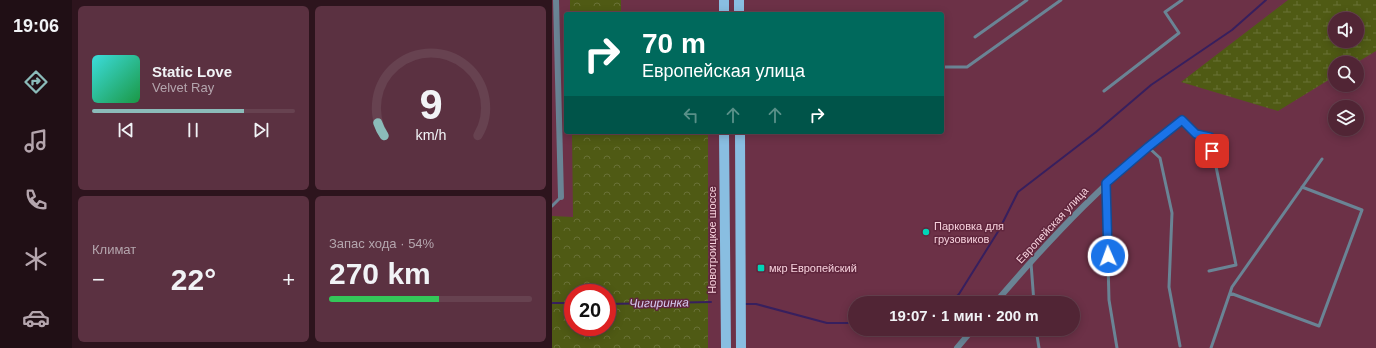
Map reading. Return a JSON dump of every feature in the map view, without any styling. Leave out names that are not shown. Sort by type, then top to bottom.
[{"type":"main road","points":[[724,0],[724,12]]},
{"type":"main road","points":[[739,0],[739,12]]},
{"type":"main road","name":"Новотроицкое шоссе","points":[[724,134],[726,348]]},
{"type":"main road","points":[[740,134],[741,348]]},
{"type":"street","points":[[556,0],[554,41],[561,197]]},
{"type":"street","name":"Европейская улица","points":[[1001,296],[1030,261],[1106,183],[1182,120]]},
{"type":"street","points":[[957,348],[967,336]]},
{"type":"lane","points":[[975,37],[1027,0]]},
{"type":"lane","points":[[944,67],[967,67],[1061,0]]},
{"type":"lane","points":[[1104,91],[1179,33],[1164,12],[1182,0]]},
{"type":"lane","points":[[1182,120],[1196,134],[1210,137],[1236,265],[1209,271]]},
{"type":"lane","points":[[1148,147],[1160,158],[1172,213],[1169,287],[1180,346]]},
{"type":"lane","points":[[1213,348],[1232,287],[1322,159]]},
{"type":"lane","points":[[1106,183],[1109,300],[1117,348]]},
{"type":"lane","points":[[1230,293],[1319,326],[1362,210],[1302,188]]},
{"type":"lane","points":[[552,206],[561,197]]},
{"type":"lane","points":[[1030,261],[1033,296]]},
{"type":"lane","points":[[1037,336],[1038,348]]},
{"type":"green space","points":[[570,0],[621,0],[621,12],[570,12]]},
{"type":"green space","points":[[1288,0],[1376,0],[1376,51],[1364,58],[1364,56],[1328,56],[1328,80],[1278,111],[1181,82]]},
{"type":"green space","points":[[572,134],[708,134],[708,348],[552,348],[552,216],[573,217]]},
{"type":"waterway","points":[[957,296],[999,230],[1018,192],[1096,132],[1151,85],[1232,30],[1266,0]]},
{"type":"waterway","name":"Чигиринка","points":[[616,304],[711,302]]},
{"type":"waterway","name":"Чигиринка","points":[[552,303],[564,303]]},
{"type":"waterway","points":[[745,304],[756,304],[827,323],[848,323]]},
{"type":"place","name":"Парковка для грузовиков","points":[[926,232]]},
{"type":"place","name":"мкр Европейский","points":[[761,268]]},
{"type":"route","points":[[1108,256],[1106,183],[1182,120],[1196,134],[1210,137],[1212,151]]}]
